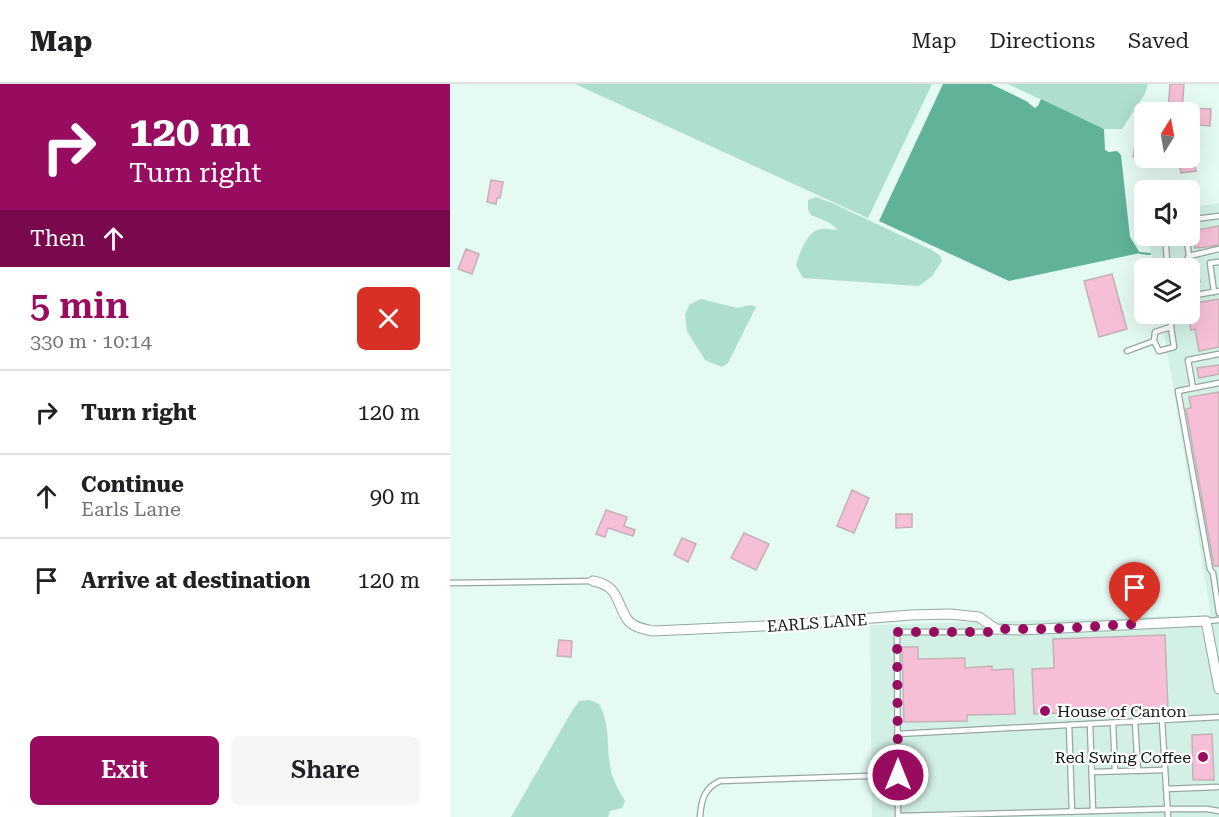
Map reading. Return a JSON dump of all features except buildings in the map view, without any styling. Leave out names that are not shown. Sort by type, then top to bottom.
[{"type":"street","name":"EARLS LANE","points":[[593,581],[612,590],[628,621],[637,627],[652,631],[950,614],[979,616],[996,629],[1052,629],[1206,621]]},
{"type":"street","points":[[1206,621],[1219,689]]},
{"type":"lane","points":[[1200,218],[1219,216]]},
{"type":"lane","points":[[1166,246],[1167,258]]},
{"type":"lane","points":[[1188,246],[1189,256],[1219,249]]},
{"type":"lane","points":[[1200,295],[1217,292],[1210,263],[1219,262]]},
{"type":"lane","points":[[1171,327],[1174,347],[1159,351],[1154,341],[1155,332],[1171,327]]},
{"type":"lane","points":[[1127,351],[1154,341]]},
{"type":"lane","points":[[1193,388],[1188,360],[1219,354]]},
{"type":"lane","points":[[1219,383],[1178,391],[1219,613]]},
{"type":"lane","points":[[450,583],[593,581]]},
{"type":"lane","points":[[1206,621],[1219,620]]},
{"type":"lane","points":[[996,629],[991,632],[897,632],[898,817],[998,816],[1167,809],[1219,811]]},
{"type":"lane","points":[[897,734],[1219,717]]},
{"type":"lane","points":[[1162,720],[1168,817]]},
{"type":"lane","points":[[1135,722],[1138,771]]},
{"type":"lane","points":[[1113,723],[1115,771]]},
{"type":"lane","points":[[1090,724],[1094,811]]},
{"type":"lane","points":[[1069,725],[1072,812]]},
{"type":"lane","points":[[1092,772],[1165,770]]},
{"type":"lane","points":[[700,817],[704,795],[708,789],[720,782],[898,775]]},
{"type":"lane","points":[[1166,789],[1217,787]]},
{"type":"shaded area","points":[[575,84],[932,84],[868,218]]},
{"type":"shaded area","points":[[943,84],[991,84],[1026,101],[1035,108],[1041,99],[1104,129],[1105,150],[1117,151],[1121,155],[1130,237],[1140,253],[1009,281],[879,221]]},
{"type":"shaded area","points":[[1008,84],[1148,84],[1140,102],[1134,102],[1134,111],[1122,129],[1104,129]]},
{"type":"shaded area","points":[[816,197],[932,250],[940,256],[942,261],[932,276],[919,286],[803,278],[796,265],[808,238],[817,230],[838,230],[830,223],[811,215],[808,200]]},
{"type":"shaded area","points":[[1219,203],[1219,817],[872,817],[870,625],[1211,615],[1163,324],[1200,324],[1200,258],[1152,258],[1150,246],[1200,246],[1200,206]]},
{"type":"shaded area","points":[[701,299],[737,308],[751,305],[756,307],[728,363],[722,367],[705,360],[687,331],[685,314],[690,304]]},
{"type":"shaded area","points":[[589,700],[599,704],[603,713],[611,770],[625,801],[622,808],[610,811],[608,817],[511,817],[572,711],[579,701]]},
{"type":"waterway","points":[[1140,253],[1150,254]]},
{"type":"place","name":"House of Canton","points":[[1045,711]]},
{"type":"place","name":"Red Swing Coffee","points":[[1203,757]]},
{"type":"route","points":[[898,775],[897,632],[991,632],[996,629],[1052,629],[1135,624]]}]
